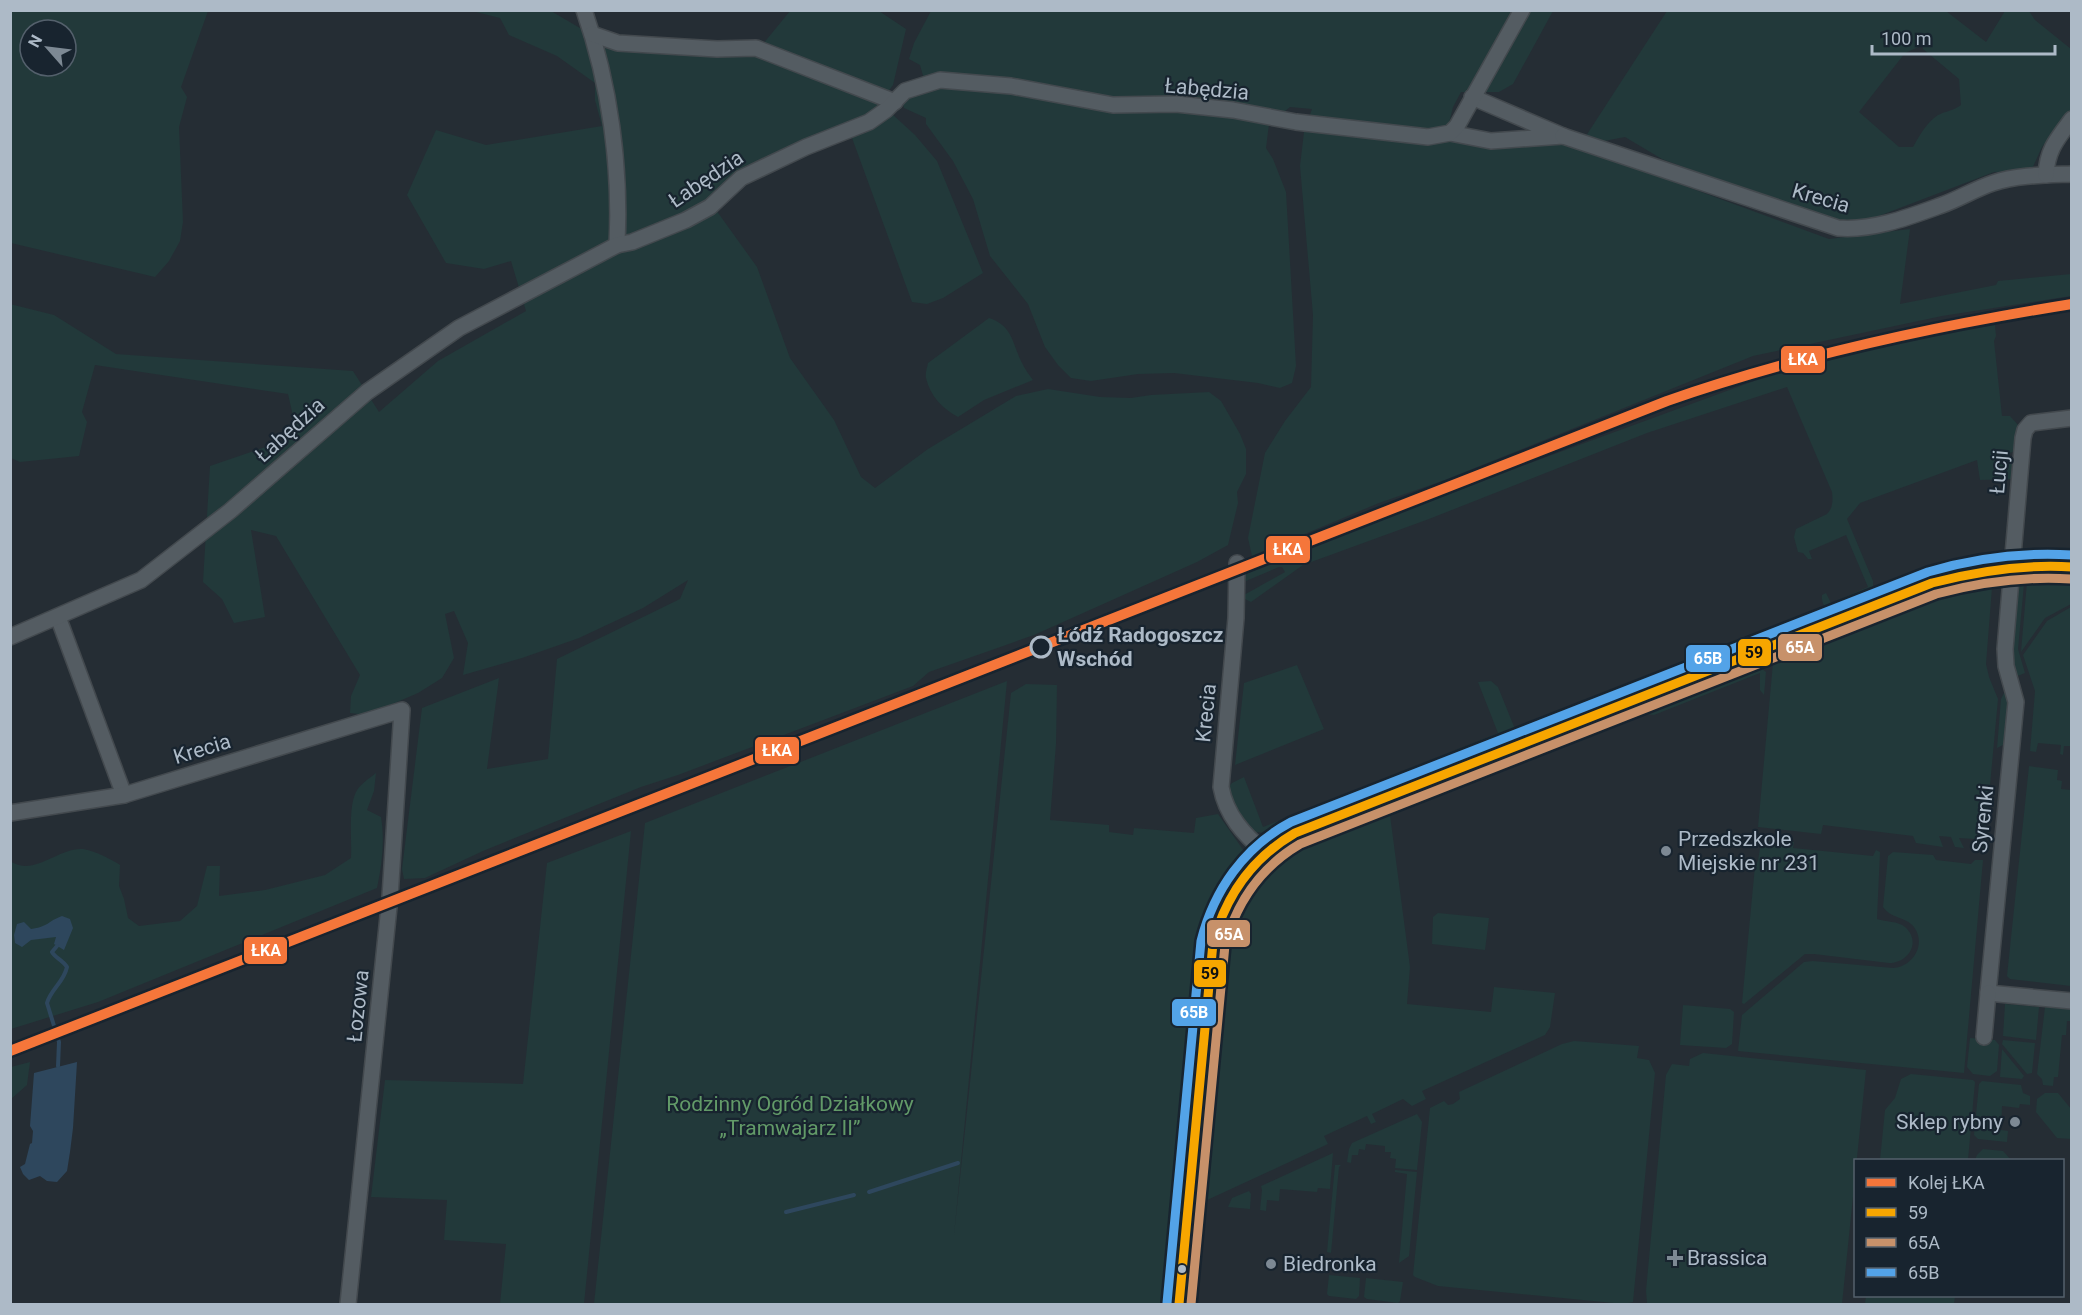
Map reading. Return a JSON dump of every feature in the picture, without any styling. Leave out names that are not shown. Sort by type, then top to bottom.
[{"type":"street","points":[[584,10],[592,34],[610,112],[618,195],[617,245]]},
{"type":"street","points":[[1450,133],[1462,118],[1522,10]]},
{"type":"street","points":[[592,34],[618,43],[717,49],[756,48],[895,102]]},
{"type":"street","name":"Łabędzia","points":[[10,637],[141,580],[230,512],[367,392],[459,328],[617,245],[632,242],[686,220],[710,207],[741,178],[806,147],[869,122],[895,102],[905,91],[940,81],[1011,86],[1113,105],[1176,104],[1233,110],[1296,122],[1428,137],[1450,133]]},
{"type":"street","name":"Krecia","points":[[1472,97],[1563,136],[1844,229],[1859,229],[1884,224],[1942,205],[1993,183],[2046,175],[2072,174]]},
{"type":"street","points":[[2046,175],[2050,152],[2072,119]]},
{"type":"street","name":"Krecia","points":[[1450,133],[1491,141],[1563,136]]},
{"type":"street","name":"Łucji","points":[[2012,567],[2025,430],[2031,423],[2072,418]]},
{"type":"street","name":"Krecia","points":[[1237,563],[1236,618],[1221,787],[1229,814],[1253,842],[1265,852]]},
{"type":"street","points":[[1179,1305],[1211,951],[1216,927],[1226,906],[1244,878],[1265,852],[1283,839],[1295,834],[1916,589],[1963,575],[2012,567],[2039,565],[2072,567]]},
{"type":"street","name":"Syrenki","points":[[1984,1037],[2016,702],[2005,656],[2012,567]]},
{"type":"street","points":[[58,617],[124,795]]},
{"type":"street","name":"Krecia","points":[[10,813],[124,795],[402,710]]},
{"type":"street","name":"Łozowa","points":[[348,1305],[390,897],[402,710]]},
{"type":"street","points":[[1988,993],[2072,1001]]},
{"type":"green space","points":[[11,10],[208,11],[181,87],[187,97],[179,127],[183,222],[180,241],[169,261],[155,277],[11,243]]},
{"type":"green space","points":[[472,11],[551,11],[619,51],[754,55],[790,11],[879,11],[906,29],[893,85],[880,103],[915,135],[937,161],[983,273],[943,298],[927,304],[912,302],[848,127],[763,162],[716,210],[757,267],[790,358],[834,420],[861,477],[875,488],[928,449],[1016,396],[1048,389],[1100,397],[1131,398],[1209,392],[1221,401],[1246,449],[1246,474],[1237,492],[1238,503],[1228,545],[1197,562],[1034,635],[929,672],[913,686],[641,787],[483,851],[425,878],[404,879],[402,869],[422,708],[499,678],[487,769],[548,759],[557,659],[680,599],[688,580],[643,608],[579,638],[463,675],[468,643],[454,611],[445,614],[454,658],[442,678],[418,693],[367,715],[350,713],[351,696],[360,675],[276,536],[251,530],[265,617],[234,623],[222,599],[203,582],[210,466],[289,439],[296,429],[288,394],[95,365],[82,412],[87,422],[79,456],[20,462],[11,458],[10,304],[54,315],[116,354],[353,371],[379,412],[438,361],[526,311],[511,261],[484,269],[446,263],[407,195],[436,130],[486,145],[602,126],[595,100],[595,83],[557,56],[509,35],[500,18]]},
{"type":"green space","points":[[931,11],[1553,11],[1513,84],[1499,92],[1461,92],[1453,107],[1449,123],[1457,140],[1560,140],[1829,239],[1910,229],[1900,304],[1996,285],[1998,281],[2071,274],[2071,296],[1942,316],[1753,356],[1445,480],[1379,503],[1252,556],[1248,538],[1265,453],[1285,421],[1311,387],[1313,315],[1300,166],[1304,132],[1312,109],[1290,107],[1269,124],[1266,148],[1273,159],[1286,192],[1296,366],[1292,383],[1280,388],[1258,383],[1174,373],[1138,374],[1091,381],[1071,378],[1045,347],[1028,304],[990,256],[973,199],[953,161],[926,124],[926,118],[904,108],[901,98],[924,79],[920,65],[909,59],[914,43]]},
{"type":"green space","points":[[1667,11],[1946,11],[1986,42],[2005,11],[2029,11],[2035,20],[2071,49],[2071,110],[2042,147],[2031,171],[1994,172],[1863,222],[1840,220],[1748,191],[1662,159],[1625,137],[1604,141],[1584,139]],"holes":[[[1923,45],[1923,49],[1959,79],[1961,105],[1934,118],[1913,147],[1899,147],[1859,112],[1905,53]]]},
{"type":"green space","points":[[989,318],[997,321],[1007,330],[1022,363],[1033,380],[984,400],[958,417],[942,406],[931,391],[926,376],[928,363]]},
{"type":"green space","points":[[1995,325],[1994,341],[2002,416],[2010,416],[2018,425],[2016,451],[2009,453],[2008,459],[2015,462],[2013,479],[1980,480],[1977,460],[1860,503],[1847,519],[1873,581],[1873,593],[1870,598],[1834,613],[1825,607],[1822,595],[1826,593],[1831,603],[1868,587],[1846,535],[1809,551],[1812,559],[1798,552],[1794,537],[1796,529],[1829,512],[1832,492],[1787,387],[1647,433],[1429,519],[1303,565],[1251,602],[1245,599],[1244,595],[1285,572],[1282,567],[1279,567],[1246,581],[1244,577],[1246,572],[1530,463],[1792,367],[1917,337]]},
{"type":"green space","points":[[1990,577],[1996,580],[1927,597],[1815,642],[1815,636],[1937,590]]},
{"type":"green space","points":[[2030,578],[2071,582],[2071,604],[2045,618],[2021,652],[2027,581]]},
{"type":"green space","points":[[1990,584],[1992,588],[1986,664],[1998,699],[1984,850],[1980,849],[1975,839],[1959,838],[1964,848],[1955,847],[1951,837],[1939,836],[1943,847],[1916,843],[1913,836],[1823,825],[1821,834],[1758,827],[1773,663],[1940,597]]},
{"type":"green space","points":[[2019,584],[2024,584],[2018,649],[2025,673],[2015,677],[2011,666],[2016,590]]},
{"type":"green space","points":[[2071,607],[2071,746],[2064,746],[2063,755],[2060,754],[2061,745],[2038,743],[2036,752],[2030,751],[2035,691],[2023,655],[2047,621]]},
{"type":"green space","points":[[1297,665],[1324,729],[1235,765],[1244,683]]},
{"type":"green space","points":[[1761,668],[1766,672],[1764,695],[1760,690],[1760,673],[1654,715],[1645,714],[1606,730],[1605,728]]},
{"type":"green space","points":[[1715,676],[1720,680],[1636,712],[1637,706]]},
{"type":"green space","name":"Rodzinny Ogród Działkowy „Tramwajarz II”","points":[[1007,681],[954,1235],[1011,693],[1026,684],[1057,685],[1056,744],[1050,820],[1109,825],[1109,832],[1133,835],[1134,828],[1194,833],[1196,818],[1218,814],[1244,851],[1213,898],[1197,936],[1194,950],[1164,1304],[594,1304],[645,823]]},
{"type":"green space","points":[[1491,681],[1498,687],[1515,729],[1513,740],[1382,791],[1380,787],[1343,802],[1342,798],[1334,801],[1335,805],[1263,833],[1256,834],[1236,813],[1227,789],[1232,783],[1244,777],[1263,827],[1498,733],[1478,682]]},
{"type":"green space","points":[[2007,687],[2010,693],[2005,744],[1997,748],[2001,699]]},
{"type":"green space","points":[[1591,734],[1591,736],[1430,799],[1442,791]]},
{"type":"green space","points":[[1539,745],[1543,748],[1441,788],[1440,785]]},
{"type":"green space","points":[[2029,766],[2058,770],[2057,780],[2062,781],[2061,789],[2071,790],[2071,986],[2010,979],[2007,976]]},
{"type":"green space","points":[[376,773],[374,791],[367,810],[381,817],[383,835],[377,888],[98,1002],[11,1029],[10,861],[28,866],[72,850],[85,849],[95,852],[120,865],[119,886],[128,918],[139,926],[180,921],[197,906],[207,866],[220,866],[219,896],[265,890],[325,875],[351,858],[351,815],[356,792]]},
{"type":"green space","points":[[1423,802],[1390,815],[1410,967],[1407,1004],[1491,1012],[1494,987],[1555,993],[1550,1027],[1545,1035],[1422,1091],[1426,1099],[1412,1106],[1403,1099],[1372,1114],[1376,1122],[1371,1124],[1367,1116],[1324,1136],[1328,1144],[1205,1201],[1204,1190],[1223,965],[1232,926],[1241,907],[1267,871],[1291,850],[1408,805]]},
{"type":"green space","points":[[1379,808],[1380,811],[1295,844],[1273,859],[1250,885],[1233,916],[1219,965],[1201,1190],[1202,1202],[1196,1199],[1216,964],[1223,933],[1232,910],[1262,865],[1280,849],[1315,832]]},
{"type":"green space","points":[[631,831],[584,1304],[500,1304],[506,1244],[444,1240],[447,1200],[371,1197],[385,1080],[523,1084],[547,863]]},
{"type":"green space","points":[[1771,840],[1794,842],[1793,848],[1873,856],[1876,850],[1880,852],[1877,919],[1899,924],[1910,933],[1912,945],[1907,956],[1889,963],[1805,954],[1744,1004],[1742,1003],[1755,866],[1760,848]]},
{"type":"green space","points":[[1893,852],[1933,855],[1936,860],[1971,864],[1975,860],[1983,860],[1964,1073],[1738,1051],[1742,1015],[1804,962],[1893,968],[1906,964],[1916,954],[1919,941],[1914,927],[1890,914],[1883,907],[1888,856]]},
{"type":"green space","points":[[1438,913],[1489,918],[1485,950],[1432,944],[1433,917]]},
{"type":"green space","points":[[2005,1004],[2039,1007],[2036,1040],[2003,1036]]},
{"type":"green space","points":[[1683,1005],[1730,1009],[1734,1012],[1732,1044],[1726,1048],[1680,1045]]},
{"type":"green space","points":[[2045,1007],[2071,1009],[2071,1021],[2067,1021],[2066,1035],[2062,1035],[2058,1077],[2054,1077],[2053,1086],[2043,1085],[2042,1079],[2037,1074]]},
{"type":"green space","points":[[1970,1038],[1995,1040],[1999,1045],[1997,1071],[1990,1076],[1973,1074],[1967,1067]]},
{"type":"green space","points":[[2003,1040],[2035,1043],[2032,1073],[2027,1074],[2002,1044]]},
{"type":"green space","points":[[1574,1041],[1639,1046],[1637,1058],[1649,1060],[1655,1073],[1633,1302],[1624,1304],[1438,1286],[1415,1277],[1413,1275],[1430,1108],[1444,1101],[1448,1105],[1453,1104],[1460,1099],[1459,1092],[1562,1044]]},
{"type":"green space","points":[[2002,1049],[2024,1076],[2022,1079],[2000,1077]]},
{"type":"green space","points":[[1703,1053],[1866,1070],[1857,1159],[1854,1159],[1854,1187],[1842,1304],[1647,1303],[1646,1291],[1666,1075],[1672,1064],[1689,1066],[1690,1059]]},
{"type":"green space","points":[[30,1062],[27,1085],[11,1099],[11,1067]]},
{"type":"green space","points":[[1911,1074],[1975,1082],[1968,1159],[1880,1159],[1885,1110],[1895,1098],[1901,1079]]},
{"type":"green space","points":[[1982,1081],[2021,1085],[2023,1093],[2030,1096],[2030,1105],[2020,1104],[2019,1108],[2002,1106],[2001,1130],[2008,1131],[2007,1142],[1978,1139],[1974,1135],[1979,1084]]},
{"type":"green space","points":[[2045,1093],[2058,1093],[2071,1109],[2071,1139],[2057,1138],[2036,1112],[2037,1099]]},
{"type":"green space","points":[[1417,1114],[1422,1122],[1417,1170],[1395,1168],[1396,1159],[1390,1158],[1391,1152],[1385,1152],[1385,1146],[1366,1144],[1365,1150],[1359,1149],[1358,1155],[1352,1155],[1351,1163],[1347,1162],[1352,1143]]},
{"type":"green space","points":[[1983,1149],[2003,1151],[2010,1159],[1975,1159]]},
{"type":"green space","points":[[1333,1153],[1330,1189],[1318,1188],[1317,1192],[1280,1189],[1279,1201],[1267,1200],[1266,1211],[1260,1210],[1261,1186]]},
{"type":"green space","points":[[1335,1165],[1341,1165],[1331,1253],[1327,1252]]},
{"type":"green space","points":[[1395,1170],[1417,1172],[1409,1256],[1399,1263],[1407,1174],[1395,1172]]},
{"type":"green space","points":[[1249,1191],[1251,1194],[1250,1209],[1228,1207],[1232,1198]]},
{"type":"green space","points":[[1203,1210],[1201,1257],[1191,1258],[1195,1214]]},
{"type":"green space","points":[[1329,1275],[1360,1278],[1359,1296],[1356,1299],[1329,1296],[1327,1294]]},
{"type":"green space","points":[[1366,1278],[1403,1282],[1400,1301],[1398,1303],[1364,1297]]},
{"type":"green space","points":[[1866,1297],[1955,1297],[1954,1304],[1865,1304]]},
{"type":"water","points":[[62,916],[70,919],[73,928],[64,950],[54,944],[56,937],[31,940],[22,947],[15,943],[14,935],[17,924],[24,922],[31,929],[37,928]]},
{"type":"water","points":[[77,1062],[73,1128],[67,1171],[57,1182],[47,1181],[40,1176],[29,1180],[20,1167],[25,1164],[32,1143],[33,1131],[30,1126],[34,1073]]},
{"type":"waterway","points":[[57,946],[52,952],[67,967],[47,1003],[59,1042],[58,1066]]},
{"type":"waterway","points":[[869,1192],[958,1163]]},
{"type":"waterway","points":[[786,1212],[854,1195]]},
{"type":"rail line","name":"ŁKA","points":[[10,1051],[1667,401],[1816,356],[1918,332],[2072,304]]},
{"type":"transit line","name":"65B","points":[[1167,1303],[1201,941],[1214,904],[1223,888],[1245,857],[1259,844],[1291,822],[1928,572],[1999,557],[2035,554],[2072,555]]},
{"type":"transit line","name":"59","points":[[1179,1304],[1213,943],[1233,894],[1243,879],[1266,854],[1295,833],[1932,583],[2001,569],[2072,567]]},
{"type":"transit line","name":"65A","points":[[1191,1304],[1225,945],[1236,914],[1252,887],[1262,874],[1286,853],[1300,844],[1936,594],[2003,581],[2037,578],[2071,579]]},
{"type":"place","name":"Łódź Radogoszcz Wschód","points":[[1041,647]]},
{"type":"place","name":"Przedszkole Miejskie nr 231","points":[[1666,851]]},
{"type":"place","name":"Sklep rybny","points":[[2015,1122]]},
{"type":"place","name":"Brassica","points":[[1675,1258]]},
{"type":"place","name":"Biedronka","points":[[1271,1264]]}]
